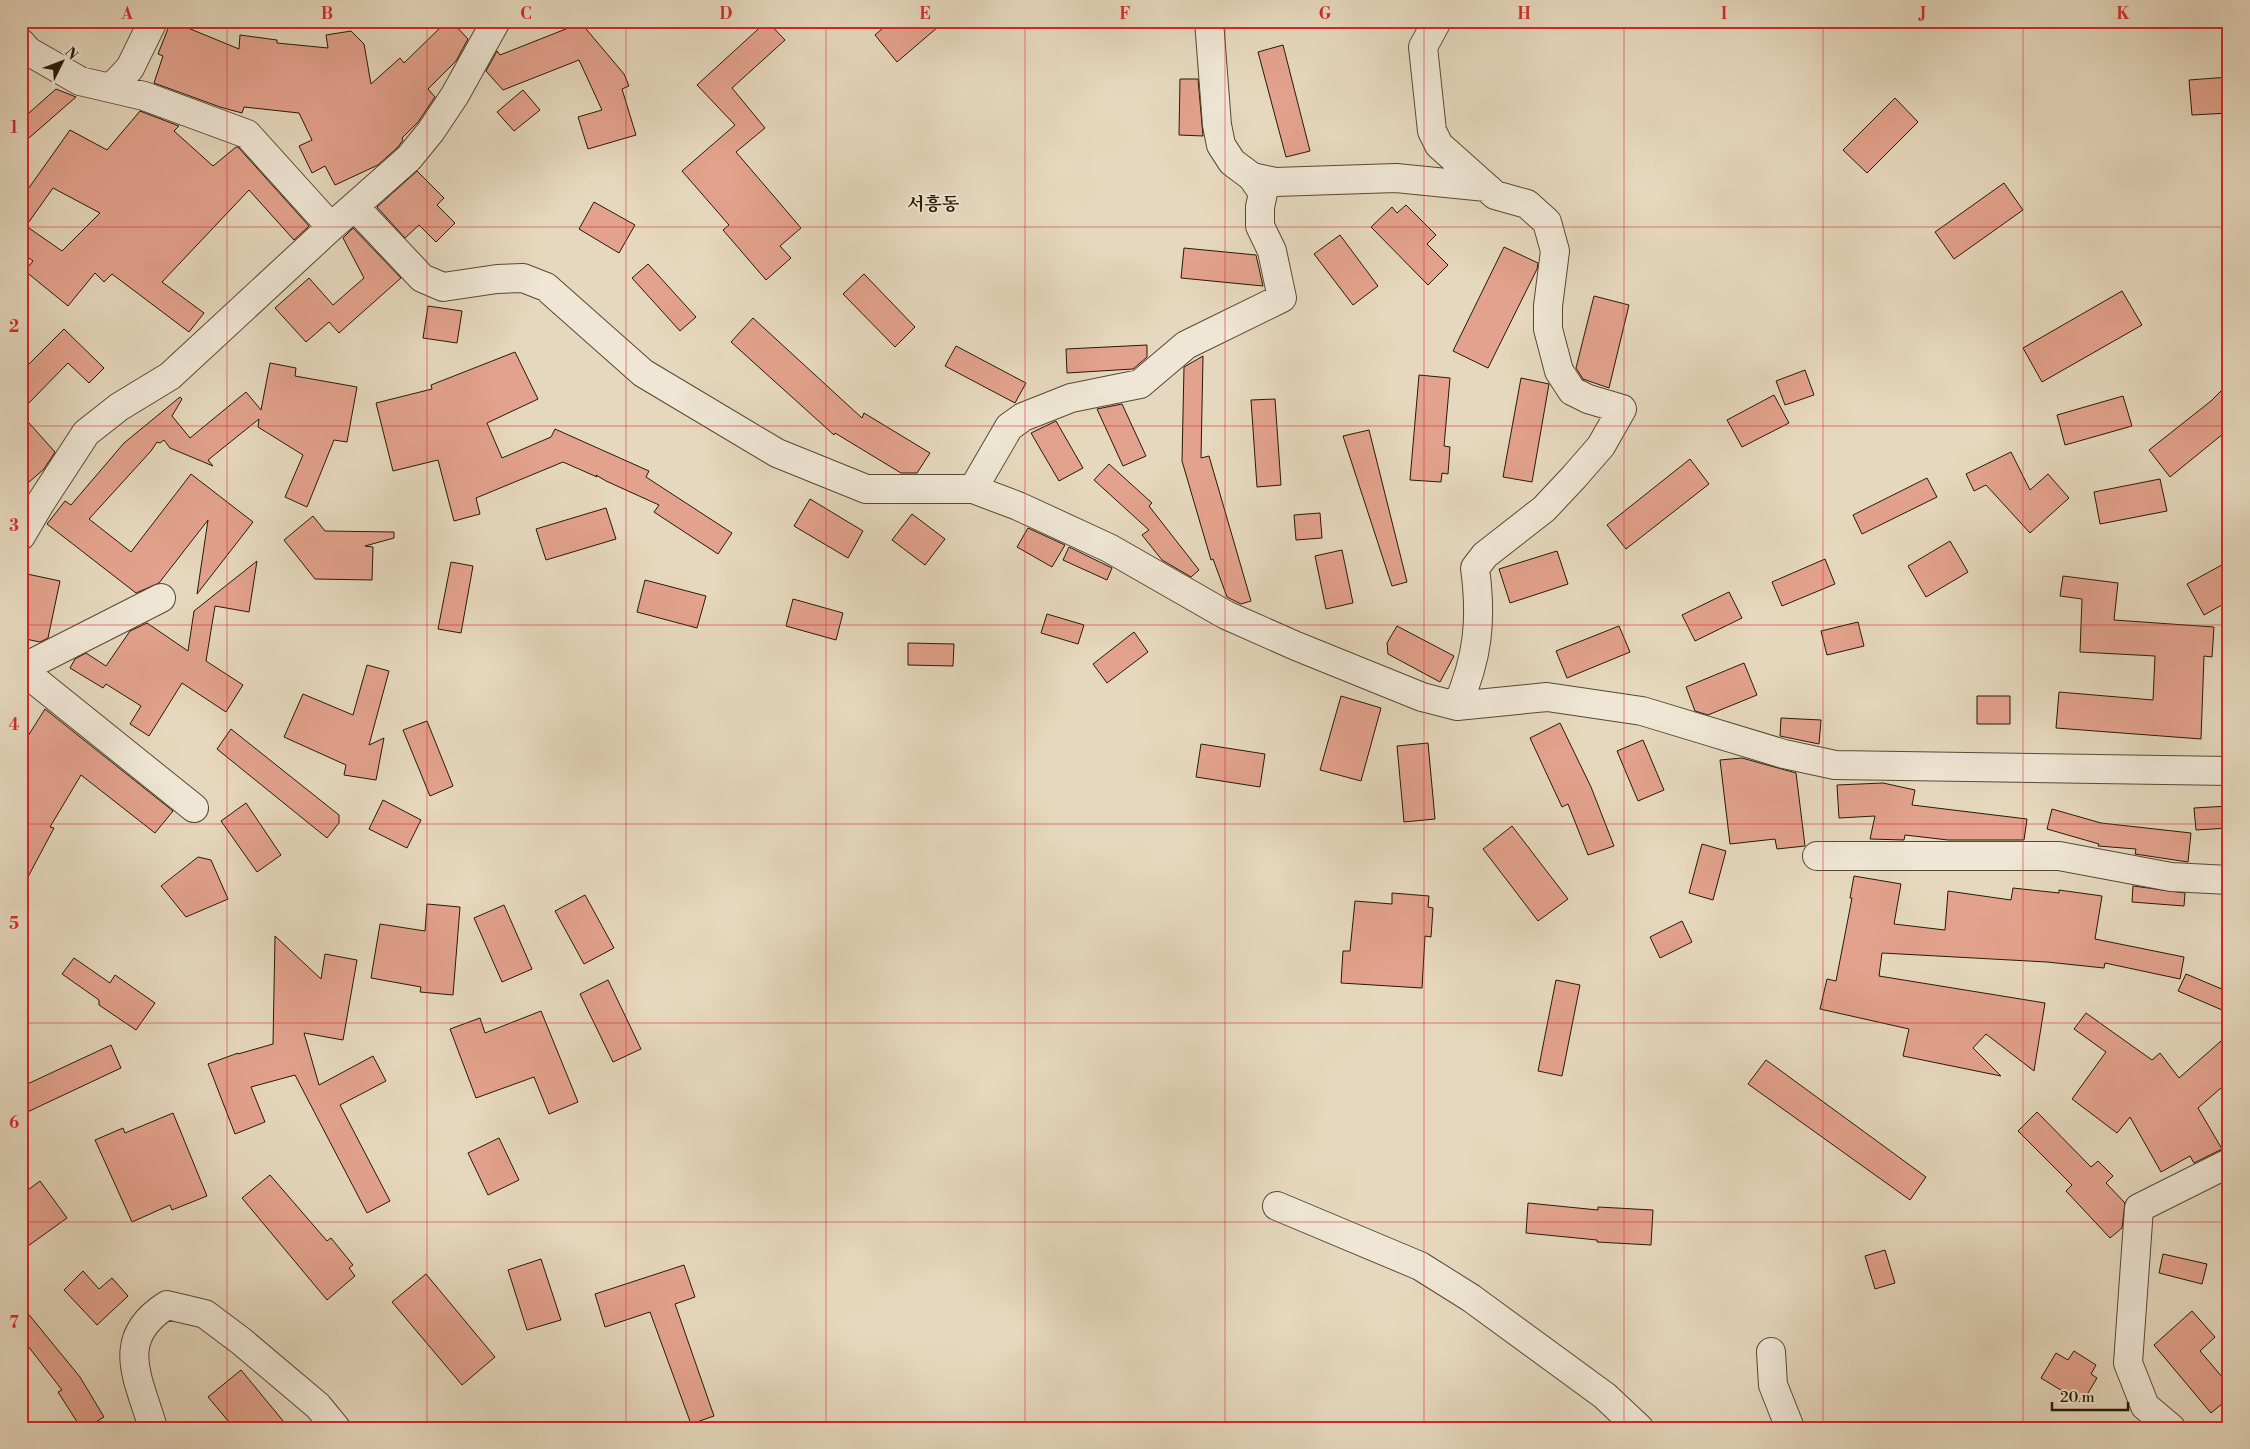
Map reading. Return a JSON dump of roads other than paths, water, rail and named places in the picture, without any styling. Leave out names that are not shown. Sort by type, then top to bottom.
[{"type":"street","points":[[111,88],[130,68],[153,21]]},
{"type":"street","points":[[21,536],[86,433],[119,407],[170,376],[331,227],[409,158],[431,131],[455,95],[496,21]]},
{"type":"street","points":[[973,489],[1009,427],[1023,417],[1071,398],[1140,384],[1186,345],[1282,298],[1272,250],[1260,226],[1260,208],[1263,193],[1252,177],[1232,162],[1221,145],[1217,126],[1209,21]]},
{"type":"street","points":[[1437,21],[1423,47],[1432,131],[1439,145],[1495,195],[1527,204],[1547,222],[1555,251],[1548,306],[1548,329],[1558,371],[1572,391],[1588,399],[1622,409],[1601,446],[1574,477],[1544,509],[1484,555],[1475,568],[1480,604],[1476,647],[1468,681],[1457,706]]},
{"type":"street","points":[[21,43],[28,51],[80,81],[144,96],[247,134],[331,227]]},
{"type":"street","points":[[1252,177],[1275,182],[1396,178],[1486,186]]},
{"type":"street","points":[[355,206],[422,278],[443,287],[497,279],[523,278],[546,287],[644,373],[777,453],[866,489],[973,489],[1018,506],[1109,548],[1226,615],[1422,697],[1457,706],[1547,697],[1642,711],[1784,754],[1835,765],[1915,764],[2229,771]]},
{"type":"street","points":[[161,598],[21,669],[194,808]]},
{"type":"street","points":[[1817,856],[2059,856],[2171,877],[2229,880]]},
{"type":"street","points":[[2171,1428],[2145,1406],[2128,1363],[2139,1208],[2229,1163]]},
{"type":"street","points":[[1277,1206],[1420,1266],[1471,1298],[1605,1396],[1639,1428]]},
{"type":"street","points":[[153,1428],[132,1356],[137,1336],[152,1315],[167,1305],[205,1314],[241,1341],[318,1406],[336,1428]]},
{"type":"street","points":[[1771,1352],[1773,1385],[1790,1428]]},
{"type":"district","name":"서흥동","points":[[933,204]]}]
